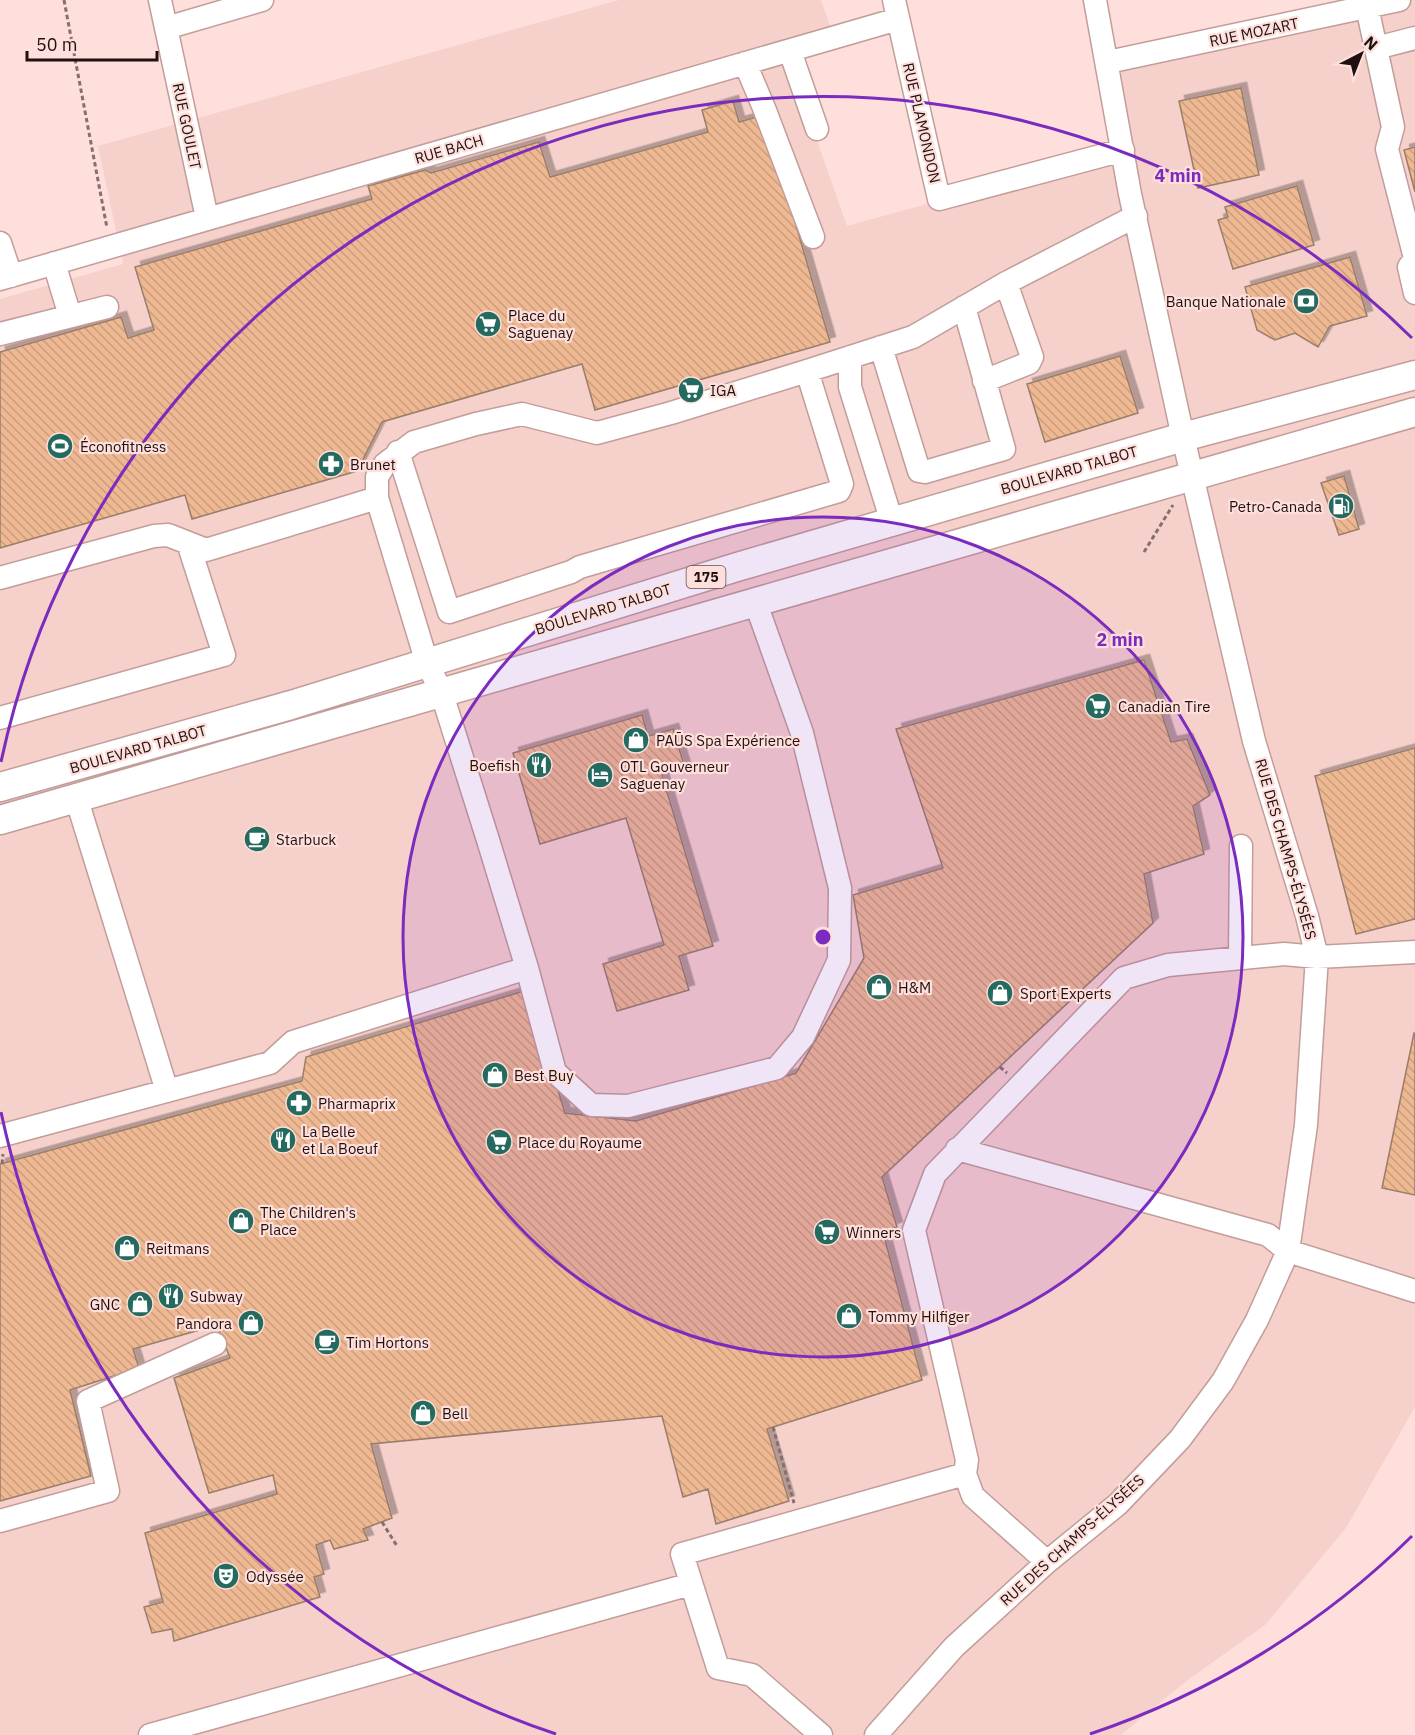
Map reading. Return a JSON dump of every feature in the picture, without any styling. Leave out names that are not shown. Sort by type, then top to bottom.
[{"type":"main road","name":"BOULEVARD TALBOT","points":[[0,787],[291,705],[737,567],[1183,437],[1415,375]]},
{"type":"main road","name":"BOULEVARD TALBOT","points":[[0,820],[1415,412]]},
{"type":"street","name":"RUE GOULET","points":[[160,0],[207,218]]},
{"type":"street","points":[[166,28],[262,0]]},
{"type":"street","name":"RUE DES CHAMPS-ÉLYSÉES","points":[[876,1735],[954,1647],[1047,1562],[1118,1504],[1180,1439],[1223,1381],[1257,1320],[1288,1251],[1306,1125],[1317,957],[1307,916],[1254,741],[1192,476],[1136,216],[1095,0]]},
{"type":"street","name":"RUE MOZART","points":[[1108,62],[1334,7],[1367,7],[1399,0]]},
{"type":"street","points":[[1367,7],[1393,128],[1387,148],[1415,259],[1409,267],[1415,293]]},
{"type":"street","name":"RUE BACH","points":[[6,277],[790,51],[896,10]]},
{"type":"street","name":"RUE PLAMONDON","points":[[896,10],[939,200],[1123,150]]},
{"type":"street","points":[[1376,48],[1415,39]]},
{"type":"street","points":[[790,51],[817,129]]},
{"type":"street","points":[[745,63],[813,237]]},
{"type":"street","points":[[755,601],[802,733],[840,888],[840,960],[803,1037],[777,1068],[628,1106],[591,1105],[555,1072],[527,968],[441,692],[427,663],[377,498],[377,477],[385,464],[414,442],[476,424],[522,414],[597,433],[670,413],[913,337],[1005,283],[1136,216]]},
{"type":"street","points":[[0,243],[6,277]]},
{"type":"street","points":[[54,263],[70,316]]},
{"type":"street","points":[[984,381],[1029,363],[1032,357],[1005,283]]},
{"type":"street","points":[[0,334],[107,307]]},
{"type":"street","points":[[881,347],[919,471],[925,472],[1004,448],[964,307]]},
{"type":"street","points":[[850,357],[850,387],[892,522]]},
{"type":"street","points":[[399,452],[449,612],[571,572],[580,567],[708,531],[839,490],[842,484],[807,371]]},
{"type":"street","points":[[0,578],[154,536],[168,535],[206,550],[377,498]]},
{"type":"street","points":[[0,718],[224,655],[189,543]]},
{"type":"street","points":[[76,797],[167,1091]]},
{"type":"street","points":[[1240,958],[1241,846]]},
{"type":"street","points":[[1047,1562],[973,1496],[965,1474],[966,1460],[914,1230],[935,1174],[1124,978],[1168,965],[1284,954],[1317,957],[1415,952]]},
{"type":"street","points":[[0,1136],[270,1063],[293,1042],[527,968]]},
{"type":"street","points":[[957,1149],[1268,1234],[1288,1251],[1415,1291]]},
{"type":"street","points":[[0,1521],[108,1491],[88,1401],[215,1344]]},
{"type":"street","points":[[821,1735],[752,1675],[718,1668],[682,1554],[965,1474]]},
{"type":"street","points":[[150,1735],[691,1584]]},
{"type":"path","points":[[64,0],[111,247]]},
{"type":"path","points":[[1144,552],[1192,476]]},
{"type":"path","points":[[773,1427],[798,1520]]},
{"type":"path","points":[[382,1522],[397,1546]]},
{"type":"shaded area","points":[[619,0],[821,0],[834,37],[786,52],[847,226],[1123,150],[1108,62],[1399,0],[1415,0],[1415,1407],[1346,1528],[1265,1625],[1185,1682],[1121,1735],[0,1735],[0,299],[123,264],[98,146]]},
{"type":"building","points":[[1241,88],[1259,175],[1198,188],[1179,101]]},
{"type":"building","name":"Place du Saguenay","points":[[733,101],[739,122],[764,115],[830,342],[595,410],[582,364],[382,422],[357,471],[192,519],[185,495],[0,548],[0,352],[121,317],[128,338],[154,330],[135,267],[372,199],[368,186],[425,170],[431,173],[539,142],[550,177],[708,132],[702,110]]},
{"type":"building","points":[[1415,147],[1415,192],[1404,150]]},
{"type":"building","points":[[1297,186],[1314,245],[1233,269],[1218,220],[1228,217],[1225,207]]},
{"type":"building","name":"Banque Nationale","points":[[1350,257],[1367,316],[1330,326],[1318,347],[1295,333],[1275,340],[1257,330],[1245,287]]},
{"type":"building","points":[[1120,356],[1138,413],[1045,442],[1027,384]]},
{"type":"building","name":"Petro-Canada","points":[[1344,476],[1359,529],[1339,535],[1321,483]]},
{"type":"building","name":"Place du Royaume","points":[[1144,660],[1171,742],[1187,739],[1210,795],[1193,806],[1204,854],[1144,874],[1153,923],[882,1177],[897,1227],[883,1232],[922,1380],[767,1429],[789,1501],[716,1524],[708,1489],[683,1497],[662,1416],[371,1444],[392,1518],[363,1529],[368,1540],[334,1549],[330,1540],[316,1545],[324,1574],[314,1577],[320,1597],[174,1641],[172,1629],[152,1633],[144,1607],[163,1602],[145,1533],[277,1494],[273,1475],[209,1493],[174,1378],[230,1358],[217,1325],[133,1349],[139,1368],[70,1390],[91,1476],[0,1501],[0,1164],[302,1081],[306,1057],[527,990],[565,1113],[636,1121],[796,1073],[864,958],[853,895],[943,868],[896,729]]},
{"type":"building","points":[[642,715],[648,736],[673,729],[685,768],[662,775],[713,946],[679,956],[689,990],[617,1011],[603,964],[664,945],[626,818],[540,844],[513,753]]},
{"type":"building","points":[[1415,748],[1415,919],[1356,934],[1315,776]]},
{"type":"building","points":[[1415,1034],[1415,1195],[1382,1188]]},
{"type":"place","name":"Banque Nationale","points":[[1306,301]]},
{"type":"place","name":"Place du Saguenay","points":[[488,324]]},
{"type":"place","name":"IGA","points":[[691,390]]},
{"type":"place","name":"Éconofitness","points":[[60,446]]},
{"type":"place","name":"Brunet","points":[[331,464]]},
{"type":"place","name":"Petro-Canada","points":[[1341,506]]},
{"type":"place","name":"Canadian Tire","points":[[1098,706]]},
{"type":"place","name":"PAŪS Spa Expérience","points":[[636,740]]},
{"type":"place","name":"Boefish","points":[[539,765]]},
{"type":"place","name":"OTL Gouverneur Saguenay","points":[[600,775]]},
{"type":"place","name":"Starbuck","points":[[257,839]]},
{"type":"place","name":"H&M","points":[[879,987]]},
{"type":"place","name":"Sport Experts","points":[[1000,993]]},
{"type":"place","name":"Best Buy","points":[[495,1075]]},
{"type":"place","name":"Pharmaprix","points":[[299,1103]]},
{"type":"place","name":"La Belle et La Boeuf","points":[[283,1140]]},
{"type":"place","name":"Place du Royaume","points":[[499,1142]]},
{"type":"place","name":"The Children's Place","points":[[241,1221]]},
{"type":"place","name":"Winners","points":[[827,1232]]},
{"type":"place","name":"Reitmans","points":[[127,1248]]},
{"type":"place","name":"Subway","points":[[171,1296]]},
{"type":"place","name":"GNC","points":[[140,1304]]},
{"type":"place","name":"Tommy Hilfiger","points":[[849,1316]]},
{"type":"place","name":"Pandora","points":[[251,1323]]},
{"type":"place","name":"Tim Hortons","points":[[327,1342]]},
{"type":"place","name":"Bell","points":[[423,1413]]},
{"type":"place","name":"Odyssée","points":[[226,1576]]}]
